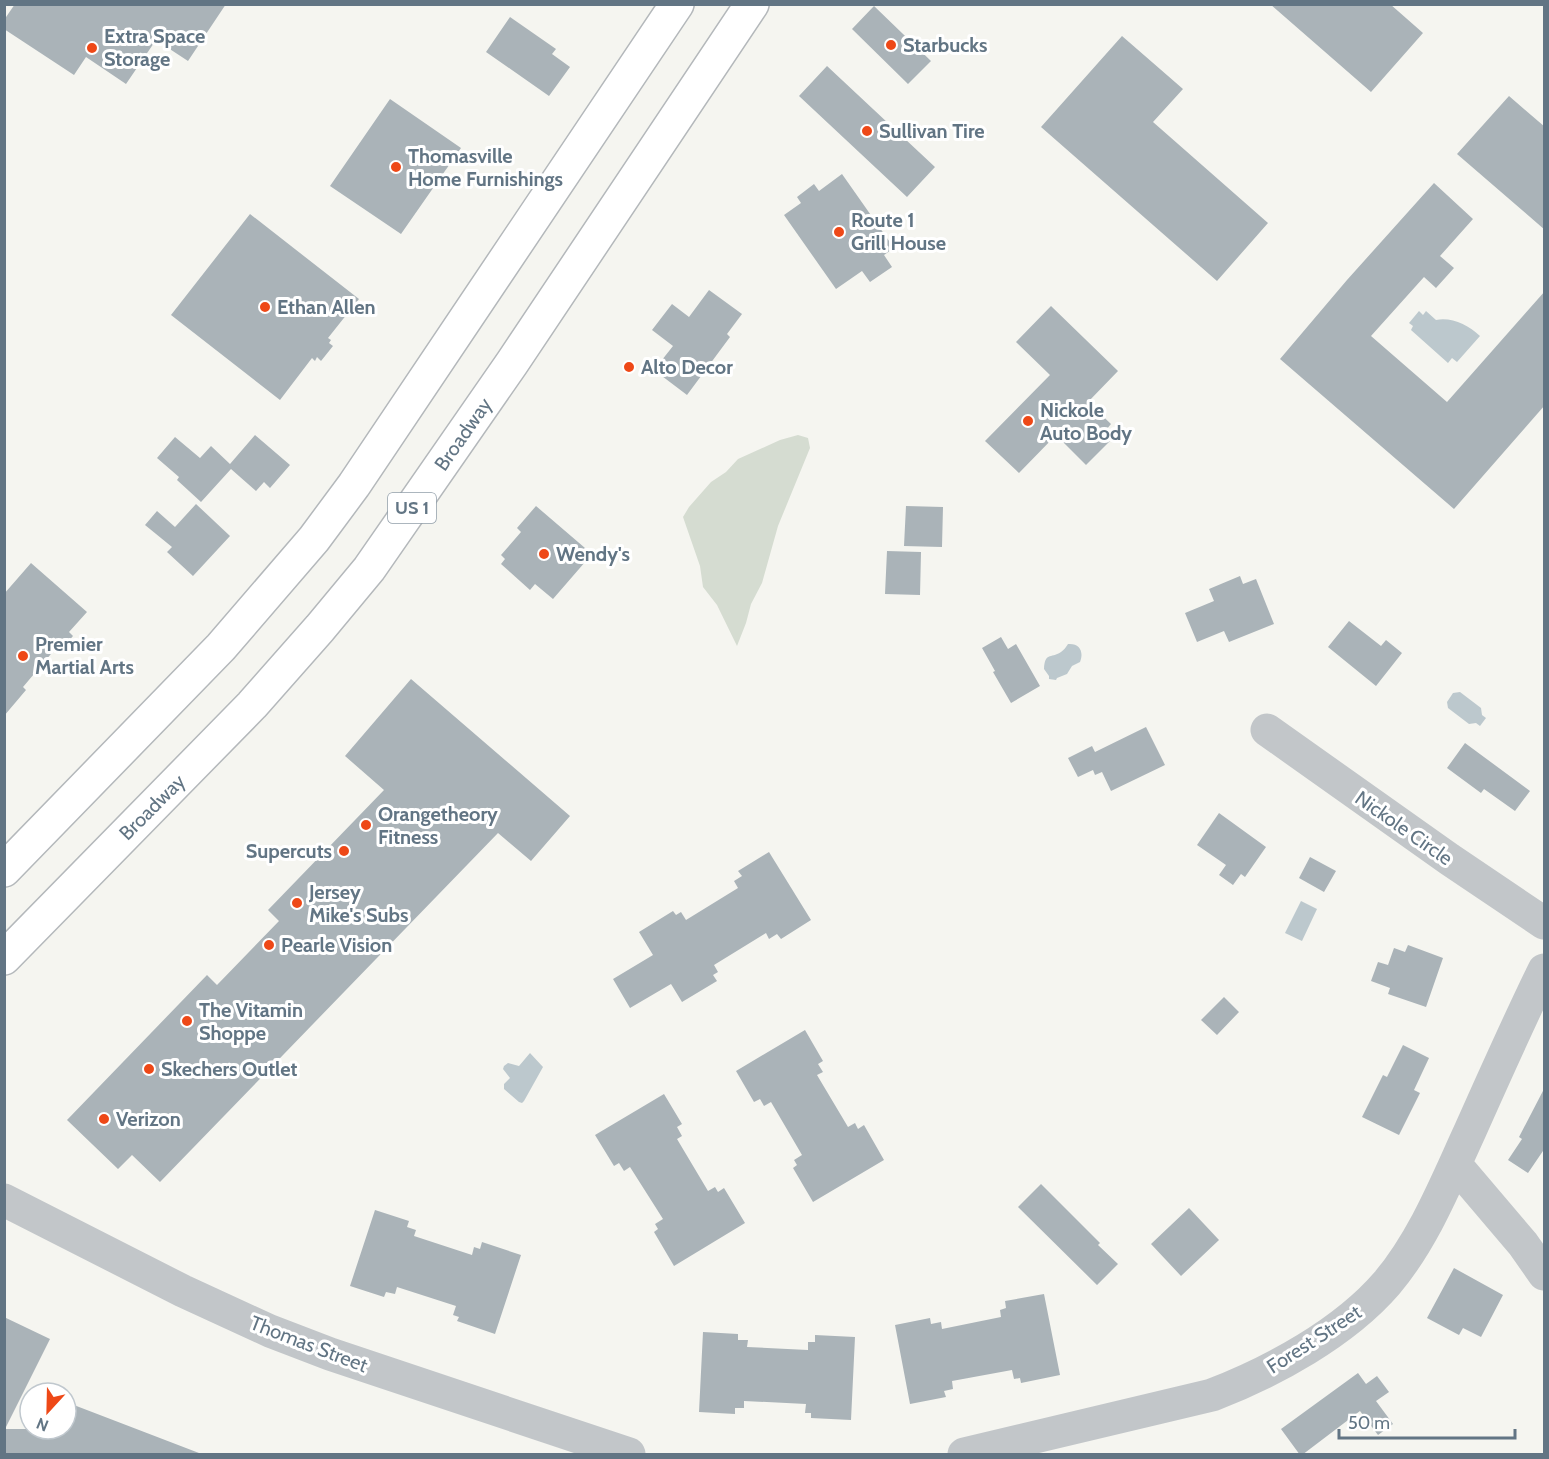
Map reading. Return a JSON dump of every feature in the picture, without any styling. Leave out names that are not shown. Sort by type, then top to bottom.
[{"type":"highway","points":[[4,870],[221,647],[314,539],[354,485],[677,4]]},
{"type":"highway","name":"Broadway","points":[[4,958],[252,705],[321,628],[369,569],[517,355],[752,4]]},
{"type":"street","name":"Nickole Circle","points":[[1267,730],[1400,825],[1545,923]]},
{"type":"street","name":"Forest Street","points":[[964,1455],[1212,1395],[1238,1385],[1285,1361],[1336,1329],[1355,1314],[1386,1284],[1413,1246],[1455,1164],[1545,970]]},
{"type":"street","points":[[1455,1164],[1523,1244],[1545,1274]]},
{"type":"street","name":"Thomas Street","points":[[4,1200],[183,1291],[270,1331],[330,1354],[628,1455]]},
{"type":"shaded area","points":[[1419,311],[1423,315],[1426,311],[1436,320],[1460,323],[1480,336],[1457,362],[1452,358],[1448,363],[1411,330],[1413,326],[1409,323]]},
{"type":"shaded area","points":[[798,435],[808,438],[810,448],[778,526],[762,583],[751,604],[737,646],[717,605],[703,587],[700,566],[683,517],[711,482],[726,472],[738,459],[780,440]]},
{"type":"shaded area","points":[[1068,644],[1076,645],[1080,649],[1082,655],[1080,662],[1072,666],[1067,674],[1056,680],[1049,679],[1044,669],[1047,658],[1061,652]]},
{"type":"shaded area","points":[[1460,692],[1481,708],[1482,715],[1486,718],[1480,726],[1476,723],[1469,724],[1448,708],[1447,702],[1453,693]]},
{"type":"shaded area","points":[[1301,901],[1317,909],[1302,941],[1285,933]]},
{"type":"shaded area","points":[[530,1053],[543,1067],[522,1103],[504,1089],[504,1084],[510,1078],[503,1069],[508,1063],[519,1066]]},
{"type":"building","name":"Extra Space Storage","points":[[15,4],[226,4],[188,61],[156,40],[126,84],[86,57],[74,75],[4,29],[4,20]]},
{"type":"building","points":[[1270,4],[1390,4],[1423,33],[1371,92]]},
{"type":"building","name":"Starbucks","points":[[874,6],[931,61],[908,84],[852,29]]},
{"type":"building","points":[[510,17],[556,49],[552,54],[570,67],[549,96],[486,52]]},
{"type":"building","points":[[1122,36],[1183,89],[1153,122],[1268,223],[1217,281],[1041,127]]},
{"type":"building","name":"Sullivan Tire","points":[[827,66],[935,167],[907,197],[799,96]]},
{"type":"building","points":[[1509,96],[1545,127],[1545,230],[1457,154]]},
{"type":"building","name":"Thomasville Home Furnishings","points":[[390,99],[461,148],[401,234],[330,186]]},
{"type":"building","name":"Route 1 Grill House","points":[[842,174],[894,248],[884,255],[892,267],[870,282],[862,271],[836,289],[784,215],[801,203],[797,197],[814,184],[819,191]]},
{"type":"building","points":[[1434,183],[1473,219],[1440,256],[1454,268],[1436,288],[1424,277],[1371,336],[1447,402],[1545,291],[1545,405],[1454,509],[1280,359]]},
{"type":"building","name":"Ethan Allen","points":[[250,214],[359,299],[328,338],[331,340],[329,343],[333,346],[321,361],[317,357],[315,361],[312,358],[280,400],[171,315]]},
{"type":"building","points":[[709,290],[742,314],[727,334],[730,337],[687,395],[654,370],[673,346],[652,330],[672,304],[689,317]]},
{"type":"building","points":[[1051,306],[1118,371],[1088,402],[1111,424],[1106,430],[1114,437],[1086,465],[1056,435],[1019,473],[985,441],[1050,375],[1016,342]]},
{"type":"building","points":[[255,435],[290,465],[270,488],[264,482],[256,491],[231,469],[201,502],[177,480],[179,477],[157,458],[175,437],[200,458],[211,446],[230,464]]},
{"type":"building","points":[[196,504],[230,536],[193,576],[167,552],[172,547],[145,525],[157,511],[175,527]]},
{"type":"building","points":[[536,506],[592,554],[553,599],[535,584],[530,590],[501,564],[505,559],[501,555],[521,532],[517,528]]},
{"type":"building","points":[[906,506],[943,507],[942,547],[904,546]]},
{"type":"building","points":[[887,551],[921,552],[920,595],[885,594]]},
{"type":"building","points":[[31,563],[87,612],[69,632],[73,636],[60,651],[56,648],[23,687],[26,690],[4,716],[4,594]]},
{"type":"building","points":[[1240,576],[1243,584],[1256,579],[1274,624],[1229,642],[1224,631],[1197,642],[1185,613],[1214,601],[1209,589]]},
{"type":"building","points":[[1349,621],[1381,646],[1386,640],[1402,653],[1376,686],[1328,647]]},
{"type":"building","points":[[1001,637],[1008,649],[1016,644],[1040,686],[1011,703],[982,648]]},
{"type":"building","points":[[411,679],[570,816],[531,861],[498,833],[160,1182],[132,1155],[118,1169],[67,1120],[207,975],[217,985],[279,921],[268,910],[384,790],[345,756]]},
{"type":"building","points":[[1146,727],[1165,765],[1111,791],[1102,772],[1095,775],[1093,770],[1078,777],[1068,758],[1092,746],[1095,752]]},
{"type":"building","points":[[1465,743],[1530,791],[1515,811],[1484,789],[1481,793],[1447,768]]},
{"type":"building","points":[[1219,813],[1266,847],[1245,877],[1241,874],[1233,885],[1219,875],[1226,865],[1197,845]]},
{"type":"building","points":[[769,852],[811,920],[781,939],[777,934],[769,939],[766,933],[714,965],[718,972],[713,975],[717,981],[682,1002],[671,984],[630,1008],[613,979],[653,955],[639,932],[673,911],[676,915],[681,912],[686,920],[738,888],[734,881],[742,876],[738,871]]},
{"type":"building","points":[[1310,857],[1336,871],[1324,892],[1299,878]]},
{"type":"building","points":[[1408,945],[1443,958],[1426,1007],[1388,994],[1390,988],[1371,981],[1378,962],[1388,965],[1394,948],[1405,952]]},
{"type":"building","points":[[1224,997],[1239,1012],[1217,1035],[1201,1020]]},
{"type":"building","points":[[805,1030],[823,1061],[818,1064],[823,1072],[817,1075],[848,1127],[855,1123],[858,1129],[864,1125],[884,1160],[813,1202],[793,1168],[797,1165],[794,1160],[802,1155],[771,1102],[764,1106],[760,1099],[754,1102],[736,1071]]},
{"type":"building","points":[[1403,1045],[1429,1058],[1414,1090],[1420,1093],[1399,1135],[1362,1117],[1383,1075],[1387,1077]]},
{"type":"building","points":[[1545,1087],[1545,1148],[1528,1173],[1508,1160],[1522,1139],[1519,1137]]},
{"type":"building","points":[[664,1094],[682,1124],[677,1127],[682,1136],[677,1139],[708,1191],[715,1187],[718,1192],[724,1188],[745,1223],[674,1266],[654,1232],[658,1229],[655,1224],[663,1219],[630,1167],[624,1171],[619,1163],[614,1166],[595,1135]]},
{"type":"building","points":[[1041,1184],[1118,1264],[1097,1285],[1018,1207]]},
{"type":"building","points":[[1189,1208],[1219,1240],[1181,1276],[1151,1244]]},
{"type":"building","points":[[375,1210],[409,1221],[407,1227],[416,1230],[414,1236],[472,1255],[474,1247],[480,1249],[482,1242],[521,1255],[495,1334],[457,1321],[459,1317],[453,1315],[456,1306],[397,1287],[395,1294],[386,1292],[384,1297],[350,1286]]},
{"type":"building","points":[[1454,1268],[1503,1295],[1481,1337],[1463,1328],[1459,1335],[1427,1318]]},
{"type":"building","points":[[1044,1294],[1060,1375],[1021,1383],[1020,1378],[1014,1379],[1012,1370],[952,1381],[953,1389],[944,1391],[946,1397],[910,1404],[895,1325],[930,1318],[931,1324],[941,1322],[942,1329],[1001,1317],[1000,1310],[1006,1308],[1005,1301]]},
{"type":"building","points":[[4,1317],[50,1339],[29,1381],[18,1381],[18,1403],[5,1429],[18,1429],[18,1441],[78,1441],[78,1407],[199,1453],[198,1455],[4,1455]]},
{"type":"building","points":[[703,1332],[738,1334],[738,1340],[748,1340],[747,1347],[808,1350],[808,1342],[815,1342],[815,1335],[855,1337],[851,1420],[811,1418],[811,1413],[805,1413],[806,1404],[744,1401],[744,1408],[735,1408],[735,1414],[699,1412]]},
{"type":"building","points":[[1358,1373],[1366,1384],[1377,1376],[1389,1392],[1376,1401],[1393,1424],[1378,1435],[1360,1411],[1300,1455],[1281,1429]]},
{"type":"place","name":"Starbucks","points":[[891,45]]},
{"type":"place","name":"Extra Space Storage","points":[[92,48]]},
{"type":"place","name":"Sullivan Tire","points":[[867,131]]},
{"type":"place","name":"Thomasville Home Furnishings","points":[[396,167]]},
{"type":"place","name":"Route 1 Grill House","points":[[839,232]]},
{"type":"place","name":"Ethan Allen","points":[[265,307]]},
{"type":"place","name":"Alto Decor","points":[[629,367]]},
{"type":"place","name":"Nickole Auto Body","points":[[1028,421]]},
{"type":"place","name":"Wendy's","points":[[544,554]]},
{"type":"place","name":"Premier Martial Arts","points":[[23,656]]},
{"type":"place","name":"Orangetheory Fitness","points":[[366,825]]},
{"type":"place","name":"Supercuts","points":[[344,851]]},
{"type":"place","name":"Jersey Mike's Subs","points":[[297,903]]},
{"type":"place","name":"Pearle Vision","points":[[269,945]]},
{"type":"place","name":"The Vitamin Shoppe","points":[[187,1021]]},
{"type":"place","name":"Skechers Outlet","points":[[149,1069]]},
{"type":"place","name":"Verizon","points":[[104,1119]]}]
